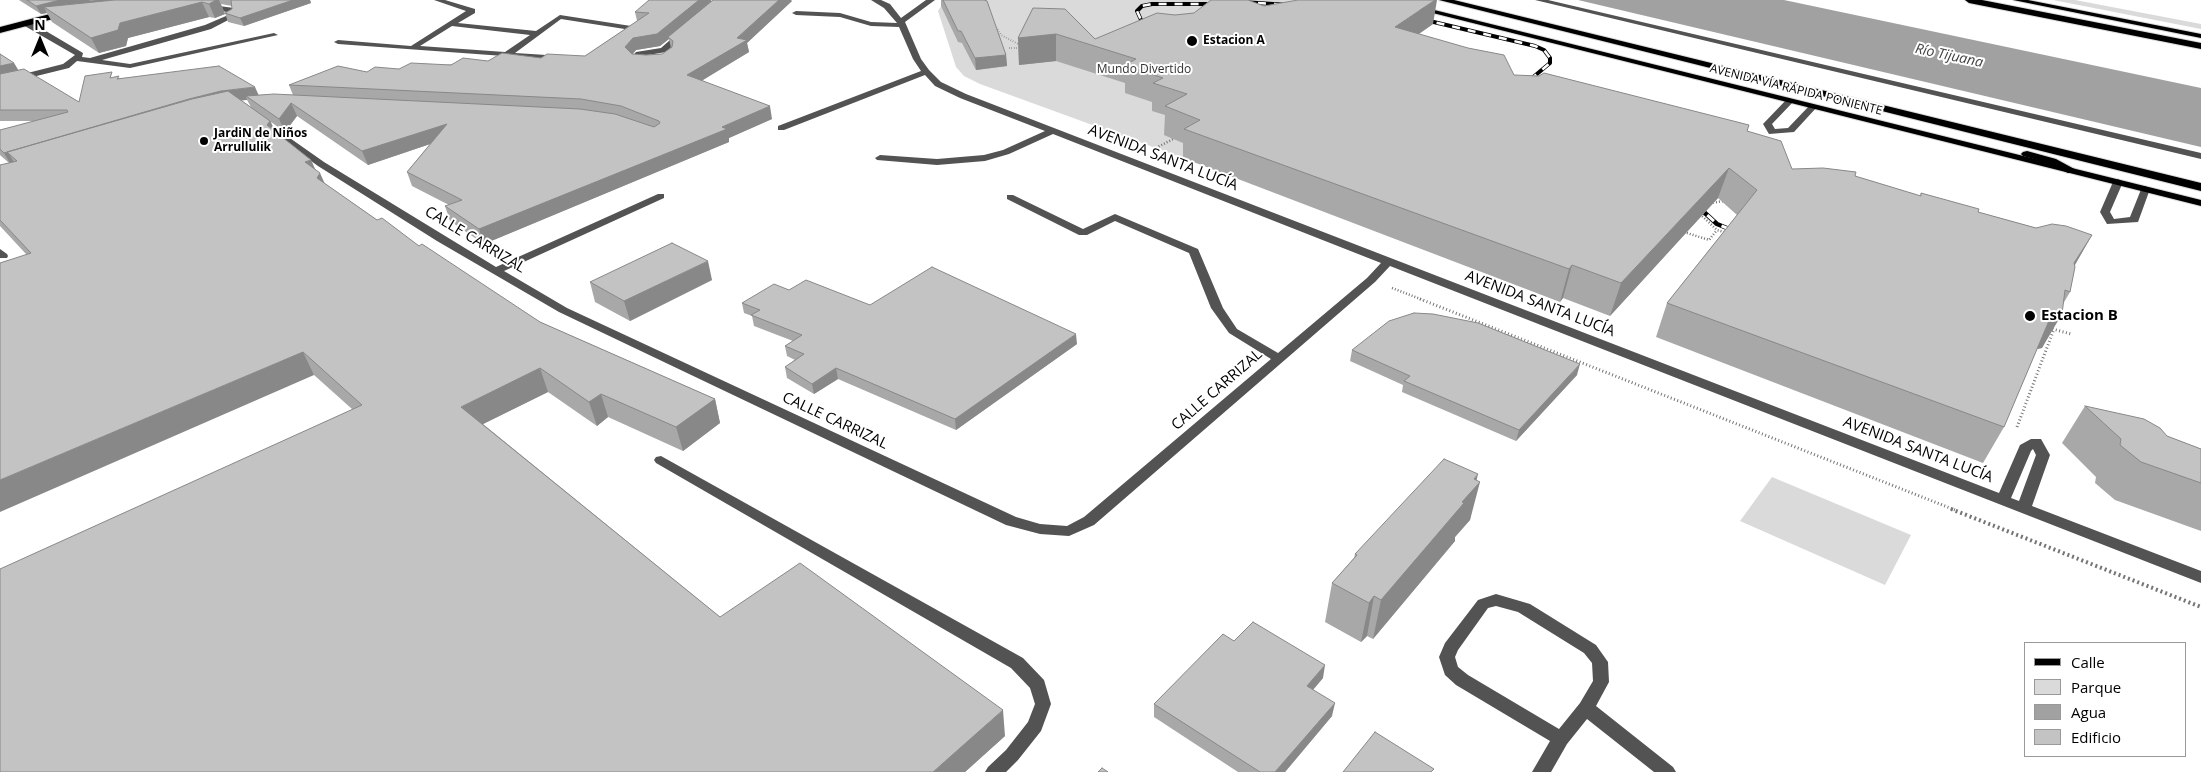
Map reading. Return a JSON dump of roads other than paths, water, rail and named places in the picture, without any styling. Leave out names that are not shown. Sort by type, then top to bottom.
[{"type":"highway","name":"AVENIDA VÍA RÁPIDA PONIENTE","points":[[1444,0],[2201,187]]},
{"type":"highway","points":[[1969,0],[2201,46]]},
{"type":"highway","points":[[1999,0],[2051,10],[2094,15]]},
{"type":"highway","points":[[1383,3],[1434,12]]},
{"type":"highway","points":[[0,22],[77,9],[0,30]]},
{"type":"highway","points":[[1720,68],[1752,81],[2043,158],[2072,171]]},
{"type":"main road","points":[[2017,0],[2201,36]]},
{"type":"main road","name":"AVENIDA VÍA RÁPIDA PONIENTE","points":[[1434,12],[2201,203]]},
{"type":"street","points":[[412,48],[472,10],[438,0]]},
{"type":"street","name":"AVENIDA SANTA LUCÍA","points":[[875,0],[887,6],[902,24],[917,59],[926,72],[938,84],[963,96],[2201,577]]},
{"type":"street","points":[[796,13],[840,15],[871,24],[902,24],[917,8],[931,0]]},
{"type":"street","points":[[1539,0],[2201,156]]},
{"type":"street","points":[[92,60],[208,27],[230,17],[231,10],[200,5]]},
{"type":"street","points":[[507,54],[560,17],[631,28]]},
{"type":"street","points":[[26,23],[79,54],[78,58]]},
{"type":"street","points":[[450,24],[535,33]]},
{"type":"street","points":[[662,50],[692,25]]},
{"type":"street","points":[[0,83],[66,66],[78,58],[130,66],[274,36]]},
{"type":"street","points":[[338,42],[569,58]]},
{"type":"street","points":[[655,63],[638,62],[634,59],[645,52],[662,50],[670,53],[670,58]]},
{"type":"street","points":[[781,128],[926,72]]},
{"type":"street","points":[[1790,101],[1767,124],[1772,132],[1791,130],[1813,107]]},
{"type":"street","name":"CALLE CARRIZAL","points":[[253,116],[321,164],[563,310],[1011,521],[1040,529],[1069,531],[1089,521],[1371,280],[1388,262]]},
{"type":"street","points":[[880,158],[937,162],[985,158],[1006,152],[1054,131]]},
{"type":"street","points":[[2118,182],[2104,212],[2110,222],[2134,220],[2145,188]]},
{"type":"street","points":[[496,271],[661,196]]},
{"type":"street","points":[[1010,197],[1083,233],[1114,217],[1194,251],[1216,308],[1233,331],[1279,358]]},
{"type":"street","points":[[2004,499],[2025,448],[2036,442],[2043,455],[2024,508]]},
{"type":"street","points":[[661,460],[1018,663],[1038,685],[1043,704],[1035,726],[994,772]]},
{"type":"street","points":[[1541,772],[1562,739],[1586,708],[1601,682],[1600,662],[1590,649],[1524,608],[1496,600],[1483,604],[1451,648],[1447,658],[1452,670],[1462,680],[1562,739]]},
{"type":"street","points":[[1586,708],[1667,772]]},
{"type":"water","name":"Río Tijuana","points":[[1578,0],[1784,0],[2201,88],[2201,147]]},
{"type":"railway","points":[[1242,2],[1289,5]]},
{"type":"railway","points":[[1147,33],[1137,11],[1142,6],[1152,4],[1217,4]]},
{"type":"railway","points":[[1421,19],[1535,46],[1544,50],[1550,58],[1550,63],[1525,84]]},
{"type":"railway","points":[[1694,203],[1717,224],[1739,233]]},
{"type":"place","name":"Estacion A","points":[[1192,41]]},
{"type":"place","name":"JardiN de Niños Arrullulik","points":[[204,141]]},
{"type":"place","name":"Estacion B","points":[[2030,316]]},
{"type":"park label","name":"Mundo Divertido","points":[[1144,70]]}]
